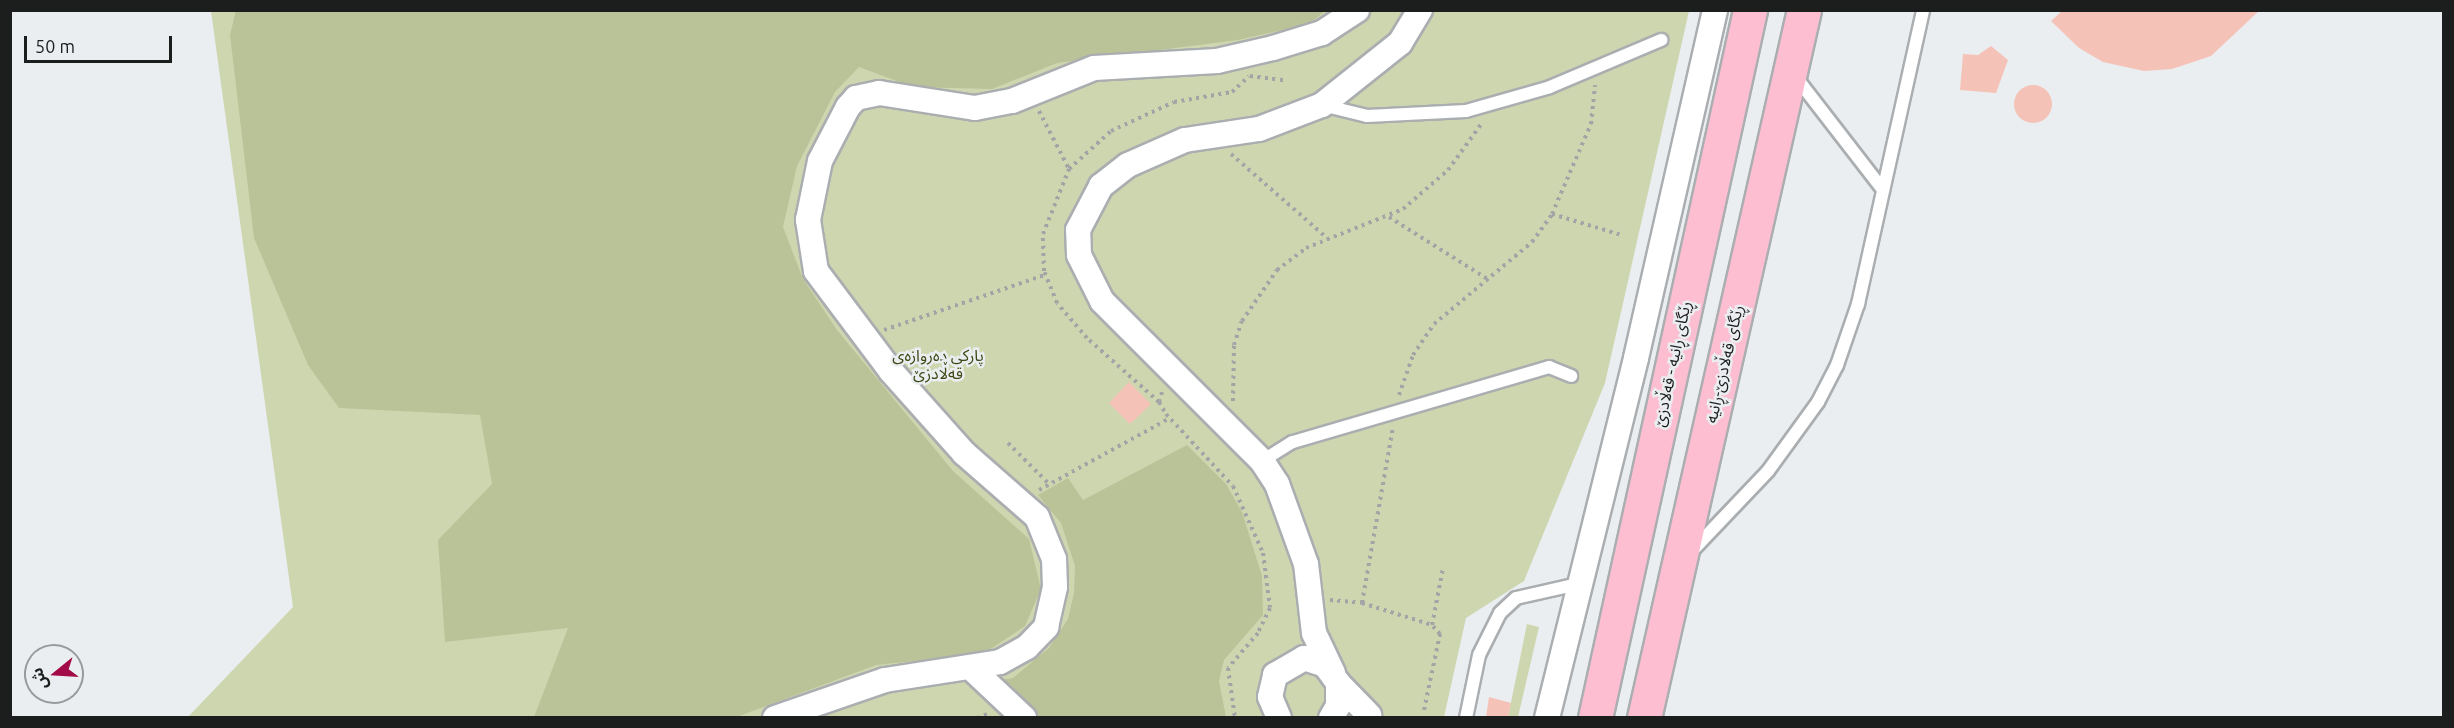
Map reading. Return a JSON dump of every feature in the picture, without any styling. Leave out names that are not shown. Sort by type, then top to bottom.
[{"type":"main road","name":"ڕێگای ڕانیە - قەڵادزێ","points":[[1595,717],[1750,10]]},
{"type":"main road","name":"ڕێگای قەڵادزێ-ڕانیە","points":[[1644,717],[1804,10]]},
{"type":"street","points":[[775,717],[885,680],[971,668],[1027,647],[1046,627],[1055,587],[1054,559],[1037,517],[964,453],[891,371],[816,271],[808,220],[832,130],[856,98],[879,93],[975,108],[1012,101],[1094,68],[1217,61],[1273,48],[1322,33],[1357,10]]},
{"type":"street","points":[[1331,717],[1338,706],[1336,678],[1319,608],[1292,516],[1262,461],[1102,301],[1079,255],[1078,230],[1101,186],[1152,151],[1259,129],[1322,105],[1400,43],[1420,10]]},
{"type":"street","points":[[1547,717],[1578,584],[1636,358],[1715,10]]},
{"type":"street","points":[[1279,717],[1270,686],[1319,608]]},
{"type":"street","points":[[1282,667],[1315,660],[1336,678],[1367,717]]},
{"type":"street","points":[[971,668],[1023,717]]},
{"type":"lane","points":[[1679,564],[1768,471],[1818,402],[1848,337],[1923,10]]},
{"type":"lane","points":[[1322,105],[1367,116],[1489,105],[1596,69],[1661,40]]},
{"type":"lane","points":[[1791,70],[1883,190]]},
{"type":"lane","points":[[1262,461],[1293,442],[1549,367],[1571,376]]},
{"type":"lane","points":[[1466,717],[1479,655],[1500,613],[1516,598],[1578,584]]},
{"type":"path","points":[[1234,717],[1228,668],[1267,618],[1267,571],[1254,524],[1233,486],[1170,418],[1159,402],[1087,338],[1057,303],[1046,275],[1043,234],[1070,169],[1136,115],[1232,92],[1249,76],[1249,67]]},
{"type":"path","points":[[1362,603],[1395,412],[1413,355],[1434,324],[1532,242],[1552,214],[1591,124],[1596,69]]},
{"type":"path","points":[[1249,76],[1284,80]]},
{"type":"path","points":[[1035,104],[1070,169]]},
{"type":"path","points":[[1235,410],[1230,385],[1242,321],[1289,257],[1327,238],[1388,217],[1448,170],[1468,148],[1489,105]]},
{"type":"path","points":[[1228,151],[1327,238]]},
{"type":"path","points":[[1552,214],[1621,235]]},
{"type":"path","points":[[1388,217],[1489,280]]},
{"type":"path","points":[[875,333],[1046,275]]},
{"type":"path","points":[[1159,402],[1167,386]]},
{"type":"path","points":[[1029,495],[1170,418]]},
{"type":"path","points":[[1008,443],[1049,484]]},
{"type":"path","points":[[1432,625],[1443,568]]},
{"type":"path","points":[[1319,608],[1362,603],[1432,625],[1440,634],[1424,710]]},
{"type":"green space","points":[[236,10],[1325,11],[1309,24],[1238,40],[1057,63],[992,89],[913,87],[859,67],[835,92],[797,166],[783,227],[803,279],[837,330],[953,471],[1029,539],[1041,589],[1025,626],[983,654],[876,665],[734,718],[534,717],[568,628],[445,642],[438,540],[492,484],[480,415],[339,408],[308,365],[254,238],[230,35]]},
{"type":"green space","name":"پارکی دەروازەی قەڵادزێ","points":[[211,11],[1689,11],[1605,383],[1524,581],[1466,618],[1444,717],[187,718],[293,607]]},
{"type":"green space","points":[[1187,445],[1226,484],[1242,512],[1262,576],[1263,615],[1224,660],[1219,681],[1226,717],[1040,717],[1000,680],[1013,678],[1049,648],[1068,619],[1074,593],[1075,566],[1061,523],[1038,495],[1068,478],[1083,500]]},
{"type":"green space","points":[[1527,624],[1539,627],[1518,717],[1508,717]]},
{"type":"building","points":[[2063,10],[2153,12],[2260,10],[2211,56],[2172,69],[2144,71],[2103,62],[2079,48],[2051,21]]},
{"type":"building","points":[[1991,46],[2008,60],[1996,93],[1960,90],[1963,54],[1978,55]]},
{"type":"building","points":[[2033,85],[2046,91],[2052,104],[2046,117],[2033,123],[2020,117],[2014,104],[2020,91]]},
{"type":"building","points":[[1129,382],[1151,404],[1130,424],[1109,403]]},
{"type":"building","points":[[1489,697],[1511,703],[1508,717],[1486,717]]}]
